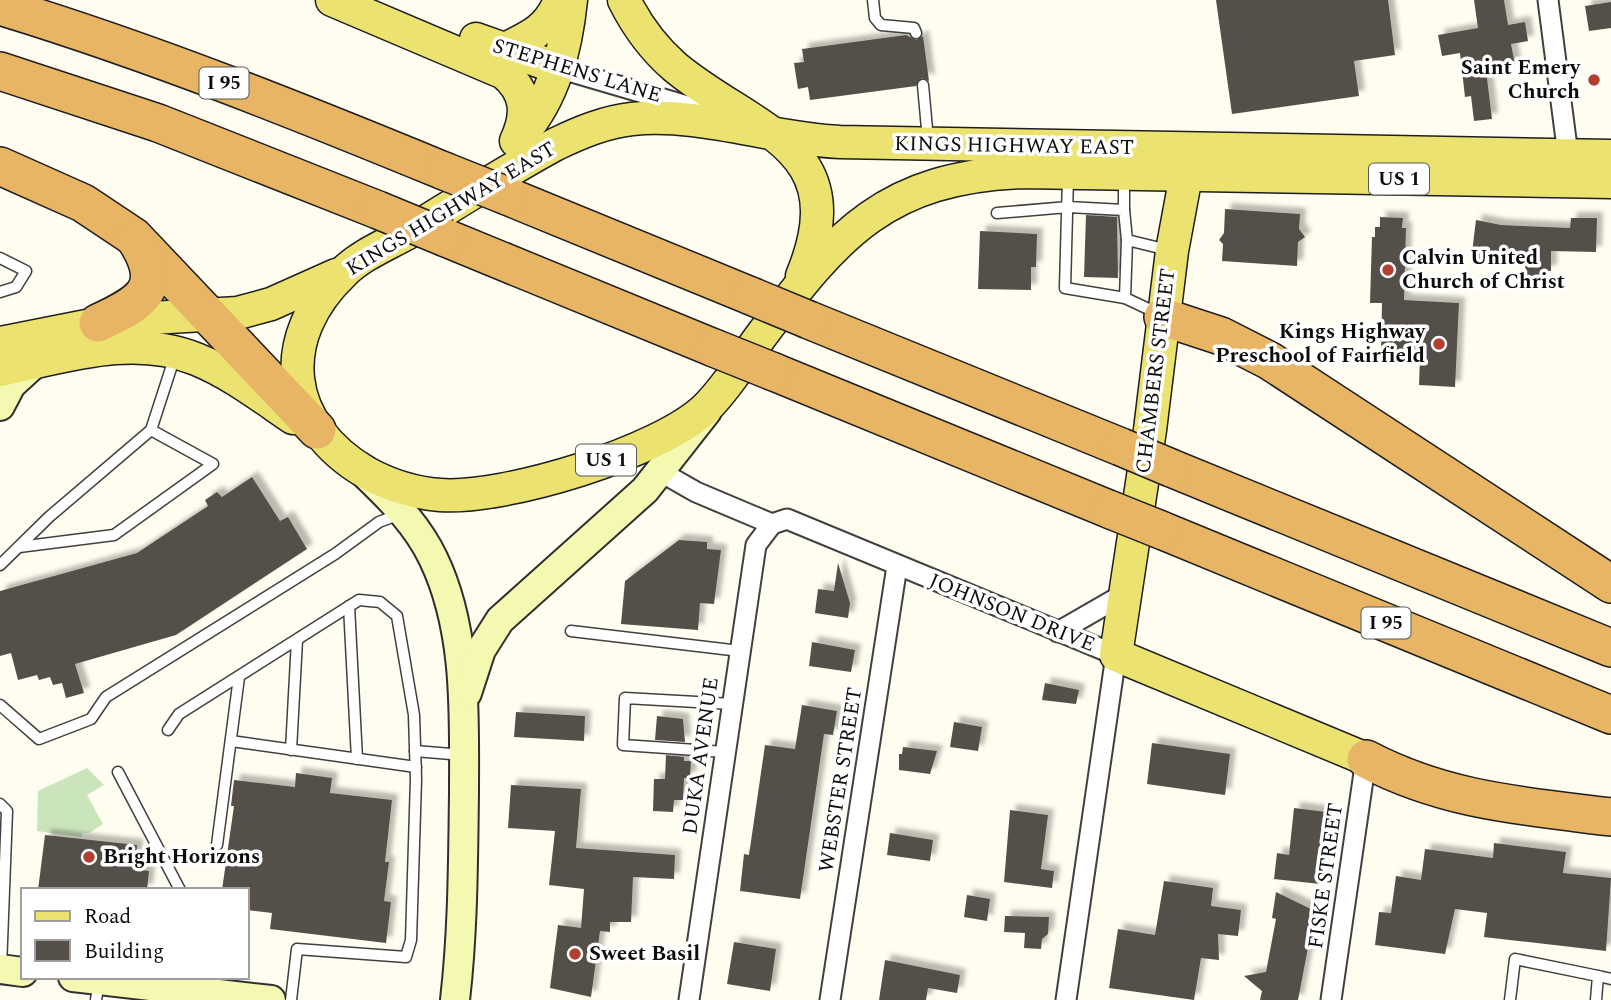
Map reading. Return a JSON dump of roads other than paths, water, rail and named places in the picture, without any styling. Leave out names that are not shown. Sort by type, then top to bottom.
[{"type":"highway","name":"I 95","points":[[0,6],[227,83],[751,296],[802,305],[1121,447],[1611,648]]},
{"type":"highway","name":"I 95","points":[[0,71],[158,123],[378,210],[443,225],[714,348],[1611,715]]},
{"type":"highway","points":[[0,166],[83,203],[134,237],[323,437]]},
{"type":"highway","points":[[98,323],[134,304],[149,288],[151,269],[134,237]]},
{"type":"highway","points":[[1163,317],[1221,336],[1270,361],[1611,584]]},
{"type":"highway","points":[[1366,759],[1418,784],[1447,793],[1611,817]]},
{"type":"main road","name":"STEPHENS LANE","points":[[332,0],[504,73],[517,85],[524,101],[524,120],[516,141]]},
{"type":"main road","name":"STEPHENS LANE","points":[[377,0],[503,50],[558,68]]},
{"type":"main road","points":[[503,50],[542,30],[552,18],[560,0]]},
{"type":"main road","points":[[443,225],[538,112],[558,68],[571,0]]},
{"type":"main road","points":[[624,0],[651,44],[677,69],[778,136],[808,168],[814,192],[812,237],[802,305]]},
{"type":"main road","name":"KINGS HIGHWAY EAST","points":[[1189,162],[1124,173],[976,174],[940,182],[906,195],[873,213],[845,234],[802,305],[690,421],[641,448],[497,490],[460,495],[422,493],[387,482],[355,464],[323,437],[308,417],[299,385],[304,332],[319,302],[346,270],[443,225],[556,144],[610,123],[668,119],[820,141],[928,144],[1189,162],[1569,168],[1611,156]]},
{"type":"main road","name":"CHAMBERS STREET","points":[[1116,655],[1150,430],[1172,251],[1189,162]]},
{"type":"main road","name":"KINGS HIGHWAY EAST","points":[[1569,168],[1611,182]]},
{"type":"main road","name":"US 1","points":[[0,343],[98,323],[211,316],[271,304],[346,270]]},
{"type":"main road","name":"US 1","points":[[0,370],[116,347],[176,352],[237,381],[323,437]]},
{"type":"main road","points":[[0,406],[11,385],[35,363]]},
{"type":"main road","points":[[464,706],[481,650],[500,620],[625,509],[661,472],[718,395]]},
{"type":"main road","points":[[355,464],[403,512],[426,545],[445,588],[455,634],[464,706],[463,909],[455,1000]]},
{"type":"main road","name":"JOHNSON DRIVE","points":[[1116,655],[1366,759]]},
{"type":"main road","points":[[0,969],[21,971]]},
{"type":"main road","points":[[89,986],[207,985],[271,1000]]},
{"type":"street","points":[[1548,0],[1569,168]]},
{"type":"street","name":"STEPHENS LANE","points":[[558,68],[666,98],[778,136]]},
{"type":"street","name":"JOHNSON DRIVE","points":[[661,472],[696,492],[772,524],[779,520],[794,521],[1116,655]]},
{"type":"street","name":"DUKA AVENUE","points":[[689,1000],[757,545],[772,524]]},
{"type":"street","name":"WEBSTER STREET","points":[[830,1000],[897,566]]},
{"type":"street","points":[[1058,632],[1124,594]]},
{"type":"street","name":"CHAMBERS STREET","points":[[1066,1000],[1116,655]]},
{"type":"street","name":"FISKE STREET","points":[[1331,1000],[1366,759]]},
{"type":"lane","points":[[873,0],[875,18],[881,25],[914,28],[916,33]]},
{"type":"lane","points":[[923,85],[928,144]]},
{"type":"lane","points":[[1068,173],[1065,288],[1125,298],[1163,317]]},
{"type":"lane","points":[[1124,173],[1124,210],[1128,240],[1125,298]]},
{"type":"lane","points":[[997,213],[1068,207],[1124,210]]},
{"type":"lane","points":[[1128,240],[1172,251]]},
{"type":"lane","points":[[0,258],[26,271],[16,287],[0,292]]},
{"type":"lane","points":[[0,565],[151,430],[176,352]]},
{"type":"lane","points":[[19,547],[114,535],[213,464],[151,430]]},
{"type":"lane","points":[[0,705],[39,739],[91,719],[106,697],[335,554],[379,522],[403,512]]},
{"type":"lane","points":[[167,730],[179,714],[359,600],[380,602],[397,616],[414,715],[416,767],[411,940],[406,957],[297,949],[291,1000]]},
{"type":"lane","points":[[349,606],[357,759]]},
{"type":"lane","points":[[572,631],[740,651]]},
{"type":"lane","points":[[292,750],[297,640]]},
{"type":"lane","points":[[217,845],[239,677]]},
{"type":"lane","points":[[724,752],[623,745],[625,698],[732,704]]},
{"type":"lane","points":[[231,741],[416,767]]},
{"type":"lane","points":[[415,751],[464,755]]},
{"type":"lane","points":[[118,772],[179,888]]},
{"type":"lane","points":[[0,804],[7,811],[0,969]]},
{"type":"lane","points":[[1510,1000],[1515,959],[1611,979]]},
{"type":"lane","points":[[1596,1000],[1598,976]]},
{"type":"place","name":"Saint Emery Church","points":[[1594,80]]},
{"type":"place","name":"Calvin United Church of Christ","points":[[1388,270]]},
{"type":"place","name":"Kings Highway Preschool of Fairfield","points":[[1439,344]]},
{"type":"place","name":"Bright Horizons","points":[[89,857]]},
{"type":"place","name":"Sweet Basil","points":[[575,954]]}]
